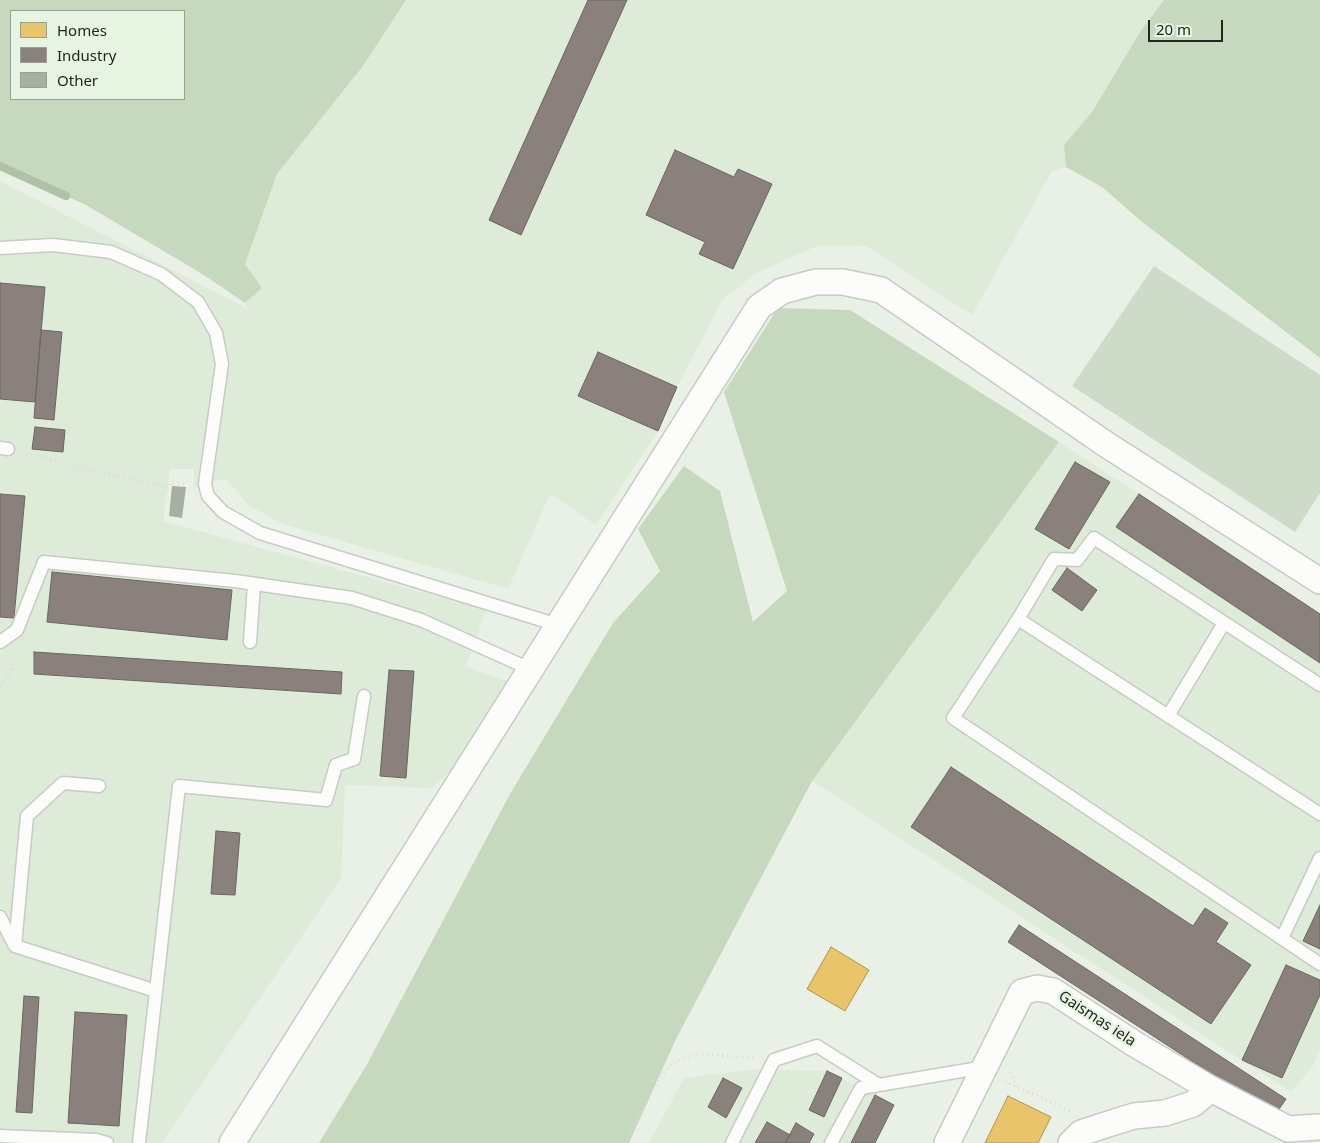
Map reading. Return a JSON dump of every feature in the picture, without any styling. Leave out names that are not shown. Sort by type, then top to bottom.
[{"type":"street","points":[[232,1143],[760,307],[782,291],[816,282],[843,282],[881,290],[1107,445],[1320,581]]},
{"type":"street","name":"Gaismas iela","points":[[947,1143],[1022,992],[1037,988],[1053,991],[1133,1043],[1211,1089],[1288,1129],[1314,1132]]},
{"type":"street","points":[[1071,1143],[1081,1133],[1102,1126],[1134,1116],[1166,1113],[1193,1104],[1211,1089]]},
{"type":"lane","points":[[0,248],[53,245],[111,252],[161,274],[198,302],[216,333],[222,364],[205,484],[208,496],[223,512],[260,533],[558,625]]},
{"type":"lane","points":[[1320,684],[1094,538],[1077,560],[1054,559],[1018,619],[953,718],[1320,964]]},
{"type":"lane","points":[[0,642],[17,630],[44,562],[254,584],[352,598],[422,620],[530,669]]},
{"type":"lane","points":[[250,642],[254,584]]},
{"type":"lane","points":[[1018,619],[1320,814]]},
{"type":"lane","points":[[1168,716],[1224,622]]},
{"type":"lane","points":[[139,1143],[179,786],[326,800],[336,765],[354,759],[364,696]]},
{"type":"lane","points":[[15,946],[27,816],[63,783],[99,786]]},
{"type":"lane","points":[[1282,938],[1320,858]]},
{"type":"lane","points":[[0,917],[15,946],[156,991]]},
{"type":"lane","points":[[732,1143],[774,1060],[817,1046],[879,1085]]},
{"type":"lane","points":[[832,1143],[861,1088],[984,1069]]},
{"type":"lane","points":[[0,1136],[96,1140],[107,1143]]},
{"type":"path","points":[[4,449],[167,488]]},
{"type":"path","points":[[625,1143],[662,1076],[675,1062],[697,1054],[774,1060]]},
{"type":"path","points":[[984,1069],[1102,1126]]},
{"type":"shaded area","points":[[0,0],[406,0],[363,66],[277,174],[245,264],[262,288],[245,303],[204,275],[86,205],[0,166]]},
{"type":"shaded area","points":[[406,0],[1164,0],[1140,32],[1092,112],[1064,145],[1066,167],[1052,171],[972,315],[866,246],[819,245],[756,273],[722,300],[677,387],[658,431],[596,525],[550,494],[508,589],[283,524],[251,507],[225,478],[194,488],[194,469],[170,469],[163,521],[486,610],[466,667],[511,682],[465,758],[431,788],[345,785],[341,878],[162,1143],[0,1143],[0,181],[248,309],[245,303],[262,288],[245,264],[277,174],[363,66]]},
{"type":"shaded area","points":[[1164,0],[1320,0],[1320,358],[1141,221],[1102,187],[1066,167],[1064,145],[1092,112],[1140,32]]},
{"type":"shaded area","points":[[1154,266],[1320,375],[1320,493],[1295,532],[1072,386]]},
{"type":"shaded area","points":[[778,308],[850,310],[1059,442],[812,781],[676,1039],[629,1143],[319,1143],[366,1066],[510,794],[613,623],[660,571],[638,529],[684,466],[720,491],[753,622],[787,591],[724,392]]},
{"type":"shaded area","points":[[1059,442],[1320,614],[1320,1048],[1313,1066],[1291,1092],[812,781]]},
{"type":"shaded area","points":[[758,1069],[827,1071],[894,1105],[875,1143],[649,1143],[684,1078]]},
{"type":"building: Homes","points":[[831,947],[869,970],[845,1011],[807,989]]},
{"type":"building: Homes","points":[[1008,1096],[1051,1117],[1038,1143],[985,1143]]},
{"type":"building: Industry","points":[[588,0],[627,0],[521,235],[489,220]]},
{"type":"building: Industry","points":[[675,150],[734,177],[738,169],[772,184],[733,269],[699,254],[705,242],[646,215]]},
{"type":"building: Industry","points":[[0,283],[45,287],[35,402],[0,399]]},
{"type":"building: Industry","points":[[41,330],[62,332],[54,420],[34,418]]},
{"type":"building: Industry","points":[[598,352],[677,387],[658,431],[578,396]]},
{"type":"building: Industry","points":[[35,427],[65,430],[63,452],[32,449]]},
{"type":"building: Industry","points":[[1075,462],[1110,482],[1069,549],[1035,529]]},
{"type":"building: Industry","points":[[0,494],[25,496],[14,618],[0,617]]},
{"type":"building: Industry","points":[[1139,494],[1320,614],[1320,663],[1116,527]]},
{"type":"building: Industry","points":[[1067,568],[1097,590],[1082,611],[1052,590]]},
{"type":"building: Industry","points":[[52,572],[232,590],[227,640],[47,622]]},
{"type":"building: Industry","points":[[34,652],[342,672],[341,694],[34,674]]},
{"type":"building: Industry","points":[[389,670],[414,671],[406,778],[380,776]]},
{"type":"building: Industry","points":[[951,767],[1193,926],[1205,908],[1228,923],[1216,942],[1251,965],[1211,1024],[911,827]]},
{"type":"building: Industry","points":[[216,831],[240,833],[235,895],[211,894]]},
{"type":"building: Industry","points":[[1320,905],[1320,949],[1303,941]]},
{"type":"building: Industry","points":[[1019,925],[1286,1099],[1275,1115],[1008,942]]},
{"type":"building: Industry","points":[[1286,965],[1320,980],[1320,995],[1282,1078],[1242,1060]]},
{"type":"building: Industry","points":[[24,996],[39,997],[32,1113],[16,1112]]},
{"type":"building: Industry","points":[[75,1012],[127,1015],[119,1126],[68,1123]]},
{"type":"building: Industry","points":[[827,1071],[842,1078],[824,1117],[809,1110]]},
{"type":"building: Industry","points":[[723,1078],[742,1088],[726,1118],[708,1107]]},
{"type":"building: Industry","points":[[875,1095],[894,1105],[875,1143],[851,1143]]},
{"type":"building: Industry","points":[[767,1122],[790,1135],[785,1143],[755,1143]]},
{"type":"building: Industry","points":[[796,1123],[814,1134],[809,1143],[785,1143]]},
{"type":"building: Other","points":[[172,486],[186,487],[182,518],[169,516]]},
{"type":"waterway","points":[[0,166],[66,196]]}]
